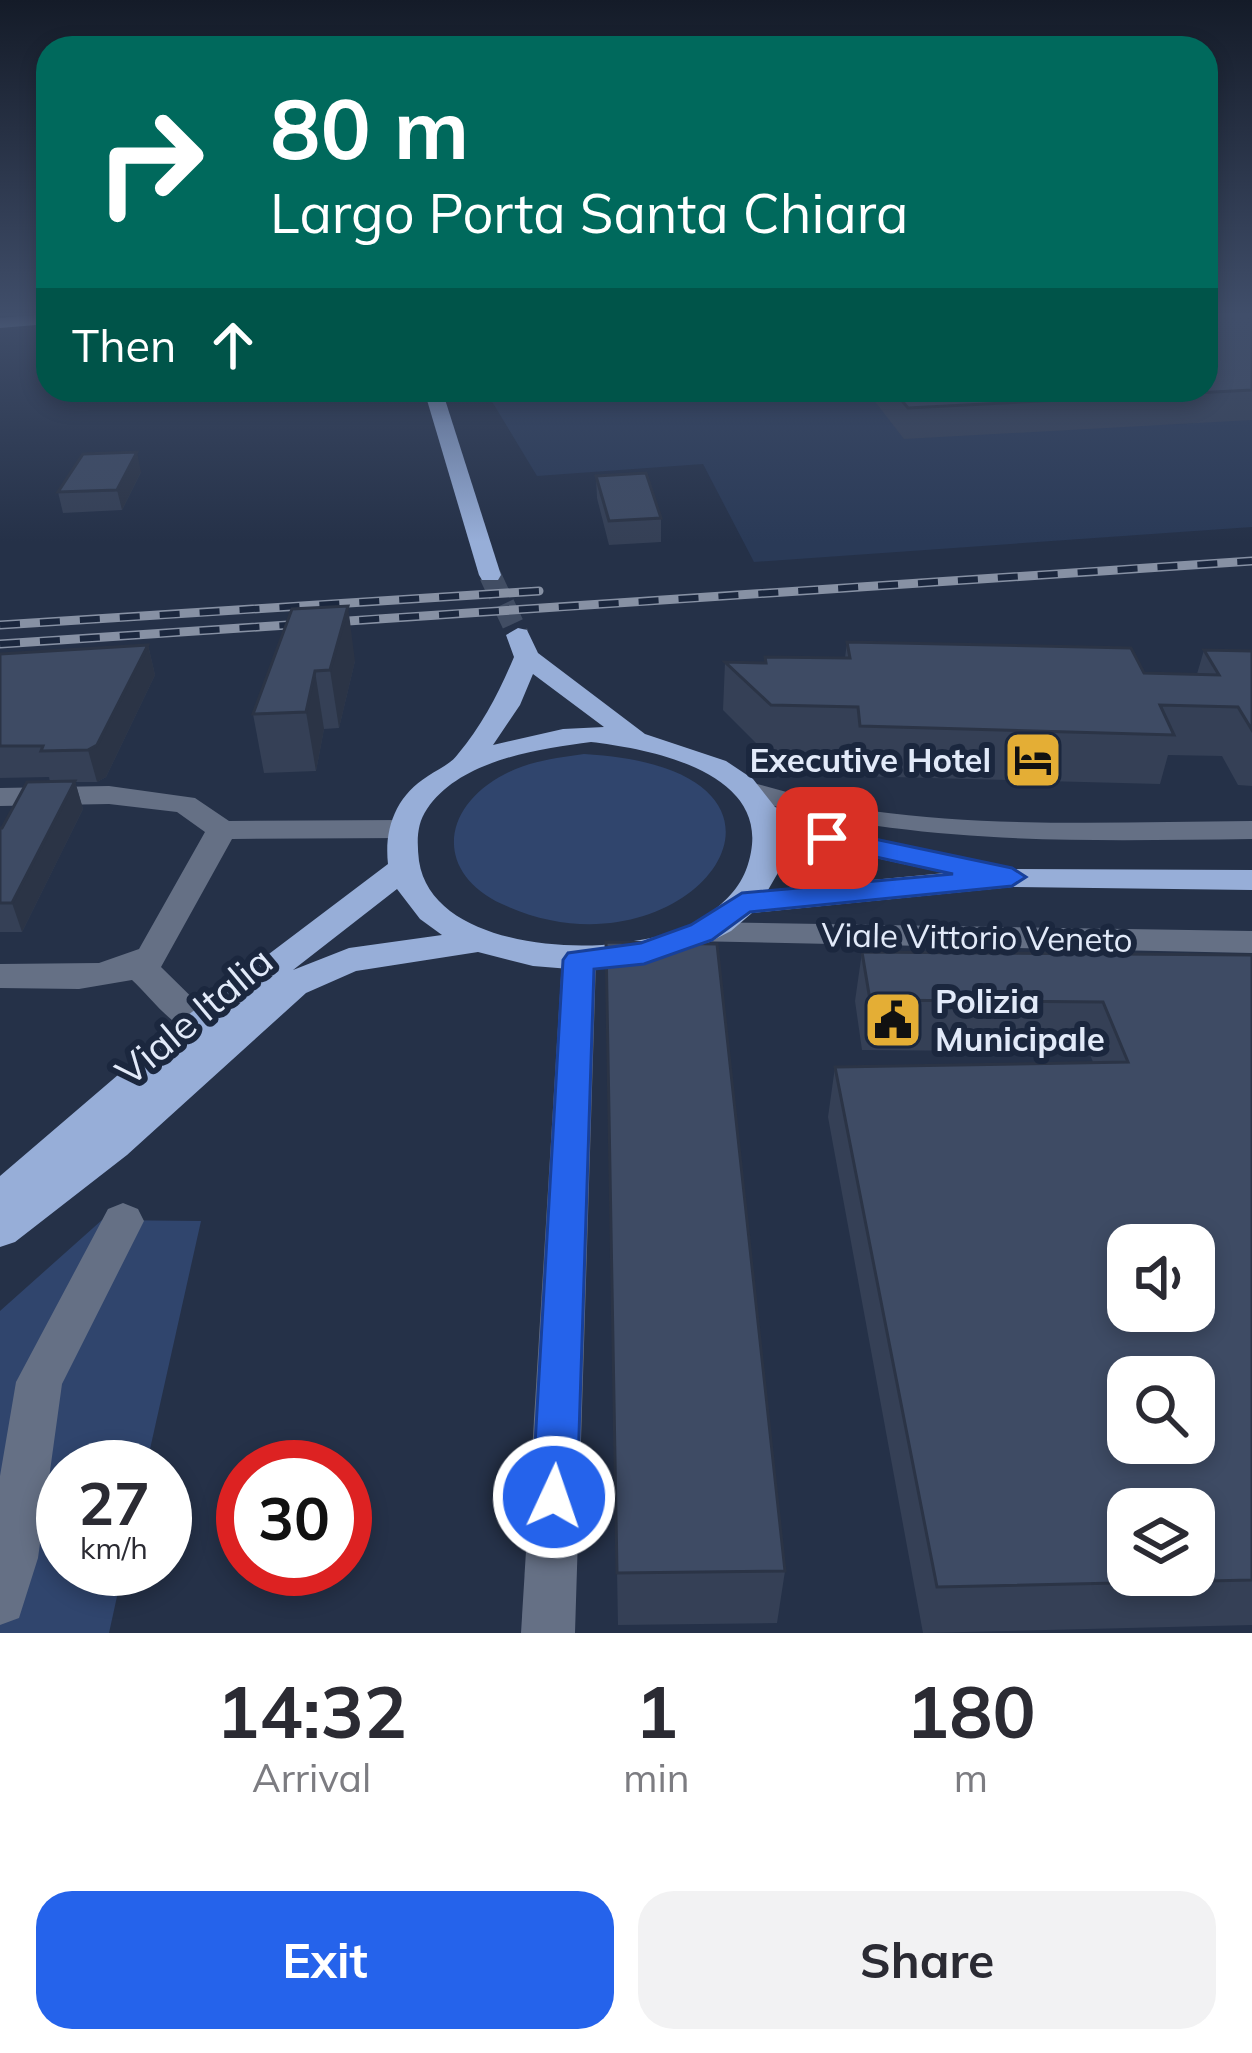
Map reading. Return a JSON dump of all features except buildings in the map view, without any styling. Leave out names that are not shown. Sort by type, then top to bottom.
[{"type":"main road","points":[[437,402],[490,574]]},
{"type":"main road","points":[[468,762],[499,720],[522,646],[634,737]]},
{"type":"main road","points":[[547,737],[634,737],[678,748],[716,766],[754,801],[769,842],[763,873],[742,903],[702,932],[644,953],[579,960],[526,955],[478,941],[417,896],[403,868],[404,830],[417,804],[439,781],[468,762],[547,737]]},
{"type":"main road","name":"Viale Vittorio Veneto","points":[[754,801],[827,838],[1012,877]]},
{"type":"main road","name":"Viale Italia","points":[[0,1202],[200,1024],[403,868]]},
{"type":"main road","name":"Viale Vittorio Veneto","points":[[742,903],[1012,877],[1252,880]]},
{"type":"main road","name":"Viale Italia","points":[[0,1229],[112,1144],[294,985],[349,960],[478,941]]},
{"type":"street","points":[[0,797],[109,795],[185,804],[222,830],[404,830]]},
{"type":"street","points":[[754,801],[941,830],[1252,830]]},
{"type":"street","points":[[0,976],[118,973],[139,966],[152,957],[222,830]]},
{"type":"street","name":"Viale Vittorio Veneto","points":[[702,932],[1252,942]]},
{"type":"street","points":[[548,1633],[579,960]]},
{"type":"street","points":[[139,966],[200,1024]]},
{"type":"street","points":[[0,1599],[12,1558],[40,1382],[123,1221]]},
{"type":"shaded area","points":[[1218,390],[1252,390],[1252,527],[754,562],[703,464],[537,476],[492,402],[1218,402]]},
{"type":"shaded area","points":[[584,754],[666,768],[711,796],[726,831],[714,867],[681,899],[631,919],[570,923],[502,904],[465,875],[456,858],[454,839],[468,804],[505,774]]},
{"type":"shaded area","points":[[102,1220],[201,1221],[152,1440],[36,1440],[36,1596],[117,1596],[109,1633],[0,1633],[0,1311]]},
{"type":"tunnel","points":[[490,575],[518,635]]},
{"type":"railway","points":[[0,644],[1252,561]]},
{"type":"railway","points":[[0,625],[539,591]]},
{"type":"place","name":"Executive Hotel","points":[[1033,760]]},
{"type":"place","name":"Polizia Municipale","points":[[893,1020]]},
{"type":"route","points":[[554,1497],[579,960],[644,953],[702,932],[742,903],[1012,877],[827,838]]}]
